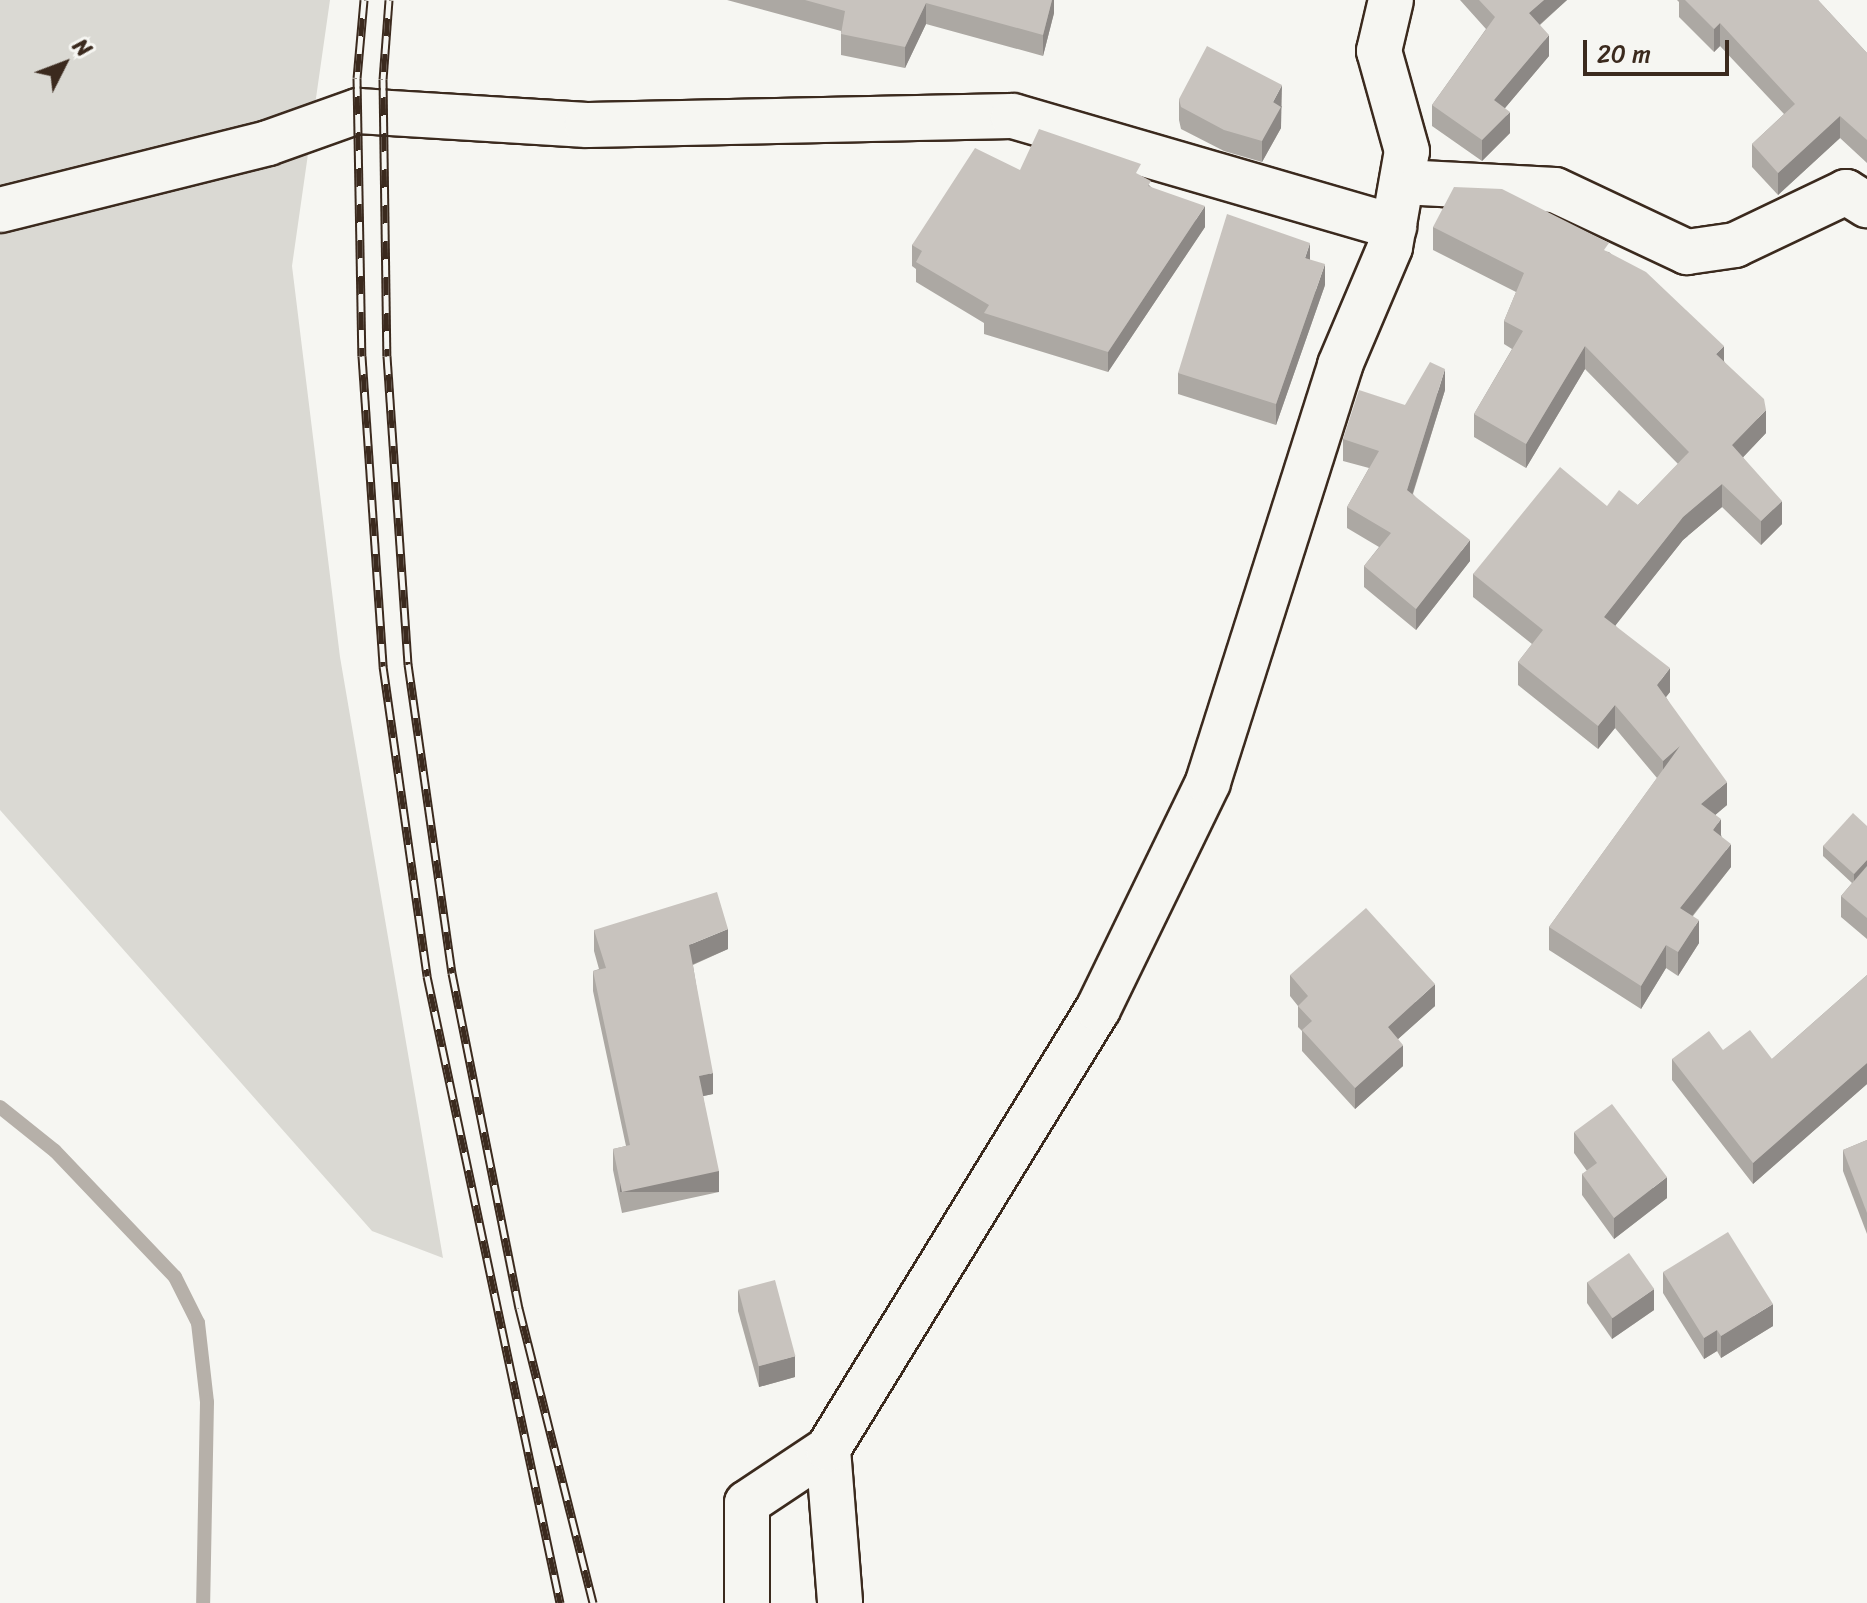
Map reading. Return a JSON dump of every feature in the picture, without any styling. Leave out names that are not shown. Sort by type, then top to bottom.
[{"type":"street","points":[[747,1603],[747,1503],[828,1449],[1098,1009],[1208,782],[1340,365],[1394,227],[1407,151],[1379,51],[1391,0]]},
{"type":"street","points":[[0,210],[268,143],[358,111],[587,125],[1013,116],[1394,227]]},
{"type":"street","points":[[1402,182],[1555,190],[1687,252],[1735,245],[1846,192],[1867,205]]},
{"type":"street","points":[[828,1449],[840,1603]]},
{"type":"shaded area","points":[[0,0],[330,0],[292,266],[340,657],[443,1258],[372,1231],[0,810]]},
{"type":"building","points":[[805,0],[1052,0],[1043,35],[926,3],[905,47],[841,34],[845,11]]},
{"type":"building","points":[[1479,0],[1544,0],[1529,13],[1549,35],[1494,100],[1510,112],[1482,140],[1432,105],[1495,17]]},
{"type":"building","points":[[1685,0],[1818,0],[1867,53],[1867,140],[1840,116],[1778,173],[1752,144],[1795,104],[1720,23],[1714,29]]},
{"type":"building","points":[[1207,46],[1282,85],[1273,102],[1281,107],[1262,141],[1224,130],[1181,107],[1179,99]]},
{"type":"building","points":[[1039,129],[1141,164],[1136,173],[1151,181],[1148,186],[1205,206],[1108,352],[984,313],[989,305],[916,262],[922,251],[912,245],[975,148],[1020,170]]},
{"type":"building","points":[[1454,187],[1502,189],[1609,243],[1604,250],[1646,272],[1724,346],[1716,354],[1764,399],[1766,410],[1732,445],[1782,501],[1761,521],[1722,484],[1683,517],[1604,617],[1670,668],[1657,685],[1727,782],[1701,804],[1721,819],[1713,830],[1731,844],[1680,908],[1699,920],[1678,952],[1666,945],[1641,986],[1549,927],[1680,746],[1663,761],[1615,705],[1598,726],[1518,662],[1543,630],[1473,574],[1560,467],[1607,506],[1619,490],[1638,505],[1689,452],[1585,346],[1526,444],[1474,414],[1523,331],[1504,321],[1524,273],[1433,227]]},
{"type":"building","points":[[1227,214],[1310,243],[1305,258],[1325,264],[1276,404],[1178,373]]},
{"type":"building","points":[[1430,362],[1445,369],[1407,490],[1470,540],[1416,609],[1364,566],[1391,533],[1347,507],[1379,451],[1343,439],[1359,390],[1405,405]]},
{"type":"building","points":[[1853,813],[1867,826],[1867,860],[1854,874],[1823,846]]},
{"type":"building","points":[[1867,866],[1867,918],[1841,896]]},
{"type":"building","points":[[717,892],[728,929],[689,945],[713,1073],[699,1076],[719,1171],[622,1192],[613,1149],[630,1145],[593,971],[606,968],[594,930]]},
{"type":"building","points":[[1366,908],[1435,984],[1388,1027],[1403,1045],[1355,1088],[1302,1030],[1312,1021],[1298,1006],[1308,996],[1290,975]]},
{"type":"building","points":[[1867,975],[1867,1063],[1753,1163],[1672,1059],[1709,1031],[1723,1050],[1750,1030],[1772,1059]]},
{"type":"building","points":[[1612,1104],[1667,1177],[1614,1218],[1582,1174],[1597,1163],[1574,1132]]},
{"type":"building","points":[[1867,1140],[1867,1213],[1843,1150]]},
{"type":"building","points":[[1728,1232],[1773,1304],[1721,1336],[1717,1330],[1704,1338],[1663,1272]]},
{"type":"building","points":[[1629,1253],[1654,1289],[1612,1318],[1587,1282]]},
{"type":"building","points":[[775,1280],[795,1356],[759,1366],[738,1290]]},
{"type":"waterway","points":[[0,1107],[55,1151],[175,1277],[198,1323],[207,1402],[203,1603]]},
{"type":"railway","points":[[364,0],[357,78],[362,356],[383,666],[427,976],[560,1603]]},
{"type":"railway","points":[[389,0],[383,79],[387,356],[408,664],[452,973],[519,1308],[593,1603]]}]
